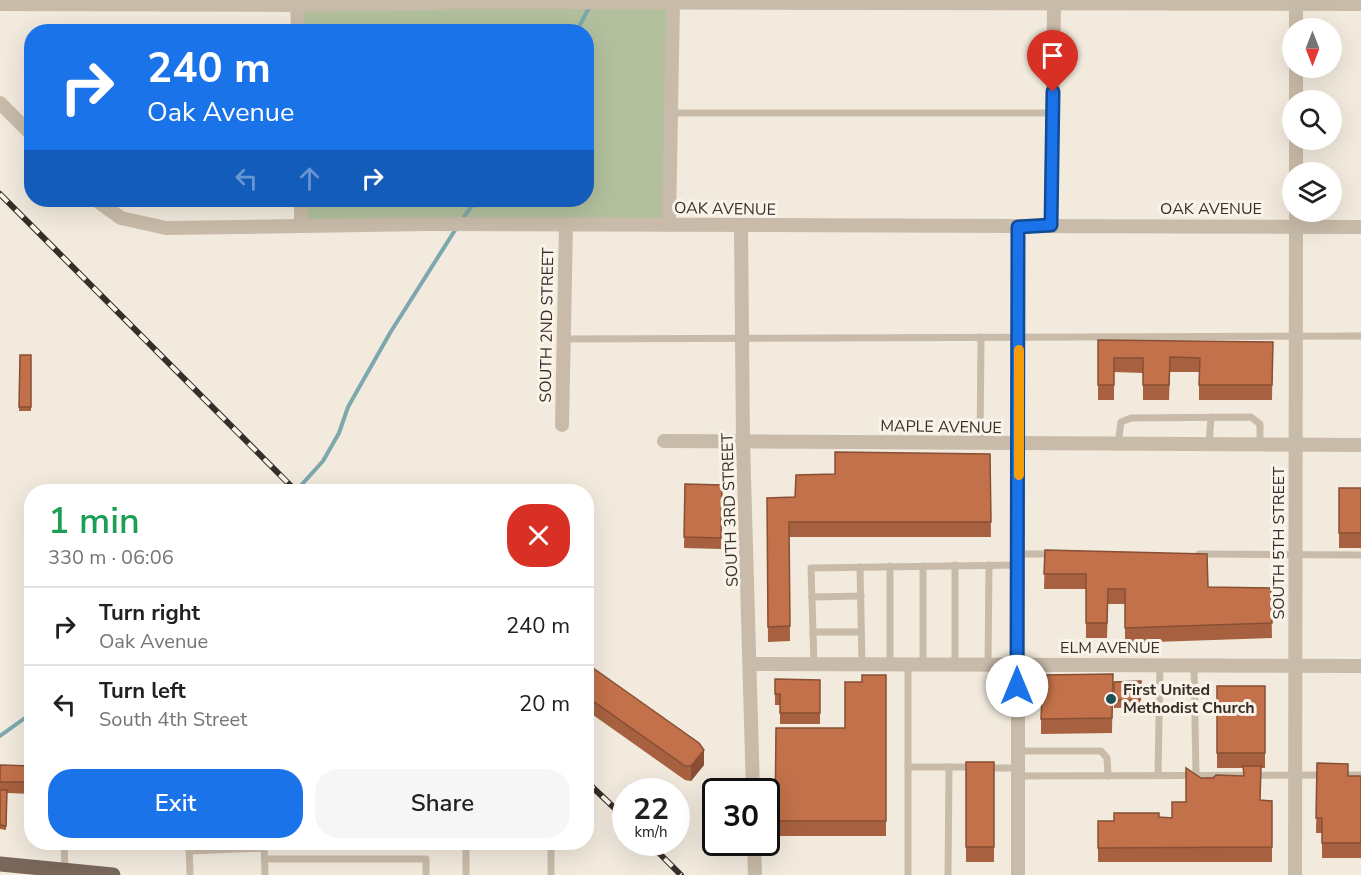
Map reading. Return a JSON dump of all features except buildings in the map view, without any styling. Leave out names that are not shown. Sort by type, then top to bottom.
[{"type":"main road","points":[[0,864],[113,875]]},
{"type":"street","points":[[0,4],[480,1],[636,4],[673,2],[943,3],[1054,6],[1361,4]]},
{"type":"street","points":[[669,225],[673,2]]},
{"type":"street","points":[[297,3],[298,24]]},
{"type":"street","points":[[1296,5],[1296,18]]},
{"type":"street","points":[[1051,225],[1054,6]]},
{"type":"street","points":[[0,103],[24,127]]},
{"type":"street","name":"OAK AVENUE","points":[[106,207],[121,218],[166,228],[428,224],[1361,227]]},
{"type":"street","points":[[301,207],[301,225]]},
{"type":"street","name":"SOUTH 5TH STREET","points":[[1295,875],[1296,222]]},
{"type":"street","name":"SOUTH 2ND STREET","points":[[562,425],[566,226]]},
{"type":"street","name":"SOUTH 3RD STREET","points":[[741,226],[743,442],[752,664],[753,778]]},
{"type":"street","points":[[1018,227],[1018,875]]},
{"type":"street","name":"MAPLE AVENUE","points":[[664,441],[1361,446]]},
{"type":"street","name":"ELM AVENUE","points":[[752,664],[1361,666]]},
{"type":"street","points":[[754,856],[754,875]]},
{"type":"lane","points":[[671,113],[1052,113]]},
{"type":"lane","points":[[564,339],[1361,336]]},
{"type":"lane","points":[[980,444],[981,337]]},
{"type":"lane","points":[[1209,445],[1212,417]]},
{"type":"lane","points":[[1118,445],[1121,422],[1131,418],[1251,417],[1260,424],[1260,446]]},
{"type":"lane","points":[[814,664],[812,568],[989,565],[1064,554]]},
{"type":"lane","points":[[1191,554],[1361,555]]},
{"type":"lane","points":[[955,565],[955,664]]},
{"type":"lane","points":[[988,664],[989,565]]},
{"type":"lane","points":[[890,566],[890,664]]},
{"type":"lane","points":[[923,566],[924,664]]},
{"type":"lane","points":[[860,567],[862,664]]},
{"type":"lane","points":[[812,597],[861,597]]},
{"type":"lane","points":[[813,632],[861,632]]},
{"type":"lane","points":[[908,664],[908,875]]},
{"type":"lane","points":[[1158,776],[1160,665]]},
{"type":"lane","points":[[1194,665],[1196,775]]},
{"type":"lane","points":[[1017,751],[1101,751],[1107,758],[1108,776]]},
{"type":"lane","points":[[908,767],[949,767],[1108,776],[1361,775]]},
{"type":"lane","points":[[948,875],[949,767]]},
{"type":"lane","points":[[64,850],[65,870]]},
{"type":"lane","points":[[189,850],[190,875]]},
{"type":"lane","points":[[264,850],[265,875]]},
{"type":"lane","points":[[466,850],[466,875]]},
{"type":"lane","points":[[551,850],[551,875]]},
{"type":"lane","points":[[265,859],[426,858],[426,875]]},
{"type":"green space","points":[[673,4],[669,225],[301,225],[301,207],[594,207],[594,24],[298,24],[297,5]]},
{"type":"waterway","points":[[580,24],[590,6]]},
{"type":"waterway","points":[[461,221],[471,207]]},
{"type":"waterway","points":[[302,484],[323,461],[339,433],[348,407],[390,333],[457,227]]},
{"type":"waterway","points":[[0,736],[24,719]]},
{"type":"railway","points":[[0,194],[289,484]]},
{"type":"railway","points":[[594,789],[612,806]]},
{"type":"railway","points":[[662,856],[681,875]]},
{"type":"slow traffic","points":[[1019,350],[1019,475]]},
{"type":"place","name":"First United Methodist Church","points":[[1111,699]]},
{"type":"route","points":[[1017,686],[1018,227],[1051,225],[1053,92]]}]
